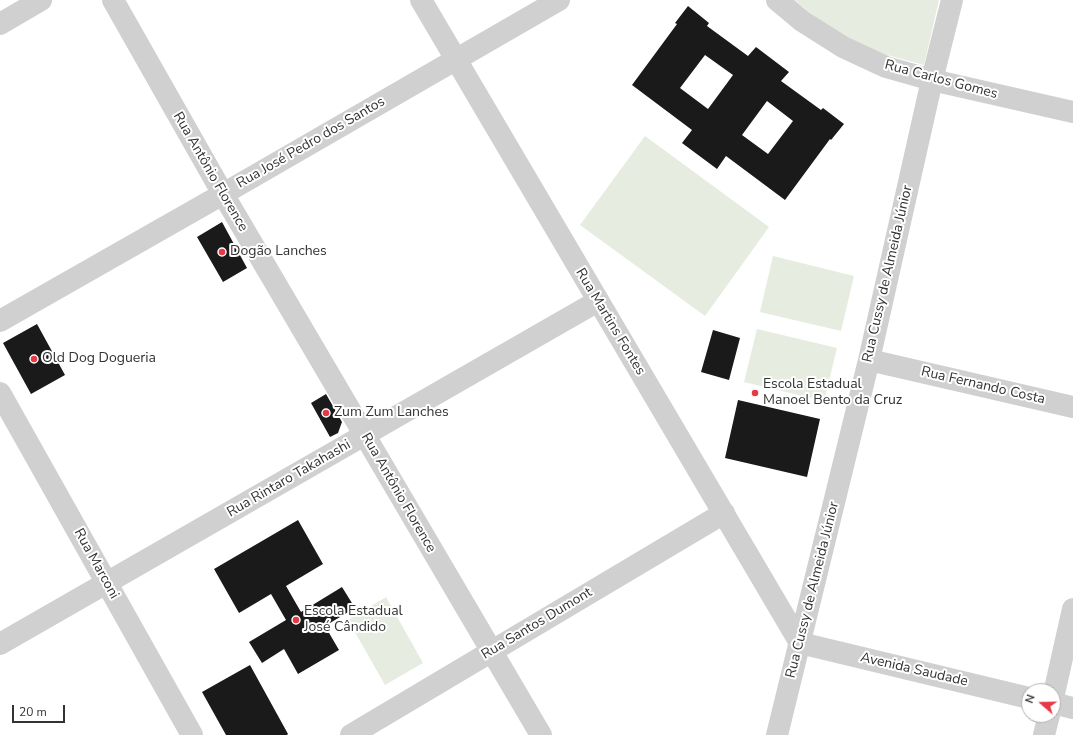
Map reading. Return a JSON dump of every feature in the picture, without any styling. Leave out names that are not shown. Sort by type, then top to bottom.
[{"type":"street","points":[[0,24],[41,0]]},
{"type":"street","name":"Rua Antônio Florence","points":[[113,0],[223,194],[541,735]]},
{"type":"street","name":"Rua Martins Fontes","points":[[422,0],[800,643]]},
{"type":"street","name":"Rua José Pedro dos Santos","points":[[0,320],[223,194],[559,0]]},
{"type":"street","name":"Rua Carlos Gomes","points":[[778,0],[802,21],[843,47],[886,67],[932,80],[1073,112]]},
{"type":"street","name":"Rua Cussy de Almeida Júnior","points":[[777,735],[869,360],[932,80],[952,0]]},
{"type":"street","name":"Rua Rintaro Takahashi","points":[[0,644],[598,301]]},
{"type":"street","name":"Rua Fernando Costa","points":[[869,360],[1073,407]]},
{"type":"street","name":"Rua Marconi","points":[[0,393],[192,735]]},
{"type":"street","name":"Rua Santos Dumont","points":[[351,735],[724,514]]},
{"type":"street","points":[[1056,683],[1073,609]]},
{"type":"street","name":"Avenida Saudade","points":[[800,643],[1021,696]]},
{"type":"street","points":[[1061,706],[1073,708]]},
{"type":"street","points":[[1044,735],[1047,723]]},
{"type":"shaded area","points":[[795,0],[939,0],[924,65],[883,54],[845,36],[810,13]]},
{"type":"shaded area","points":[[645,136],[769,227],[705,316],[580,225]]},
{"type":"shaded area","points":[[773,256],[854,276],[841,331],[760,312]]},
{"type":"shaded area","points":[[757,329],[837,348],[824,401],[744,382]]},
{"type":"shaded area","points":[[386,597],[423,663],[385,685],[348,620]]},
{"type":"building","points":[[688,6],[709,23],[707,26],[748,56],[756,47],[789,72],[781,81],[821,110],[823,108],[844,124],[831,140],[830,139],[785,200],[726,156],[717,169],[682,143],[692,130],[632,85],[677,24],[675,23]],"holes":[[[705,55],[733,75],[708,109],[680,88]],[[767,101],[793,121],[768,154],[742,135]]]},
{"type":"building","name":"Dogão Lanches","points":[[222,222],[247,268],[223,282],[197,237]]},
{"type":"building","name":"Old Dog Dogueria","points":[[37,324],[65,375],[31,394],[3,343]]},
{"type":"building","points":[[713,330],[740,338],[729,380],[701,372]]},
{"type":"building","name":"Zum Zum Lanches","points":[[326,394],[342,422],[338,433],[330,437],[311,403]]},
{"type":"building","points":[[738,400],[820,419],[807,477],[725,458]]},
{"type":"building","points":[[298,520],[323,564],[286,586],[301,612],[342,587],[355,608],[325,626],[339,650],[298,674],[284,649],[262,663],[249,642],[286,620],[271,594],[239,613],[214,569]]},
{"type":"building","points":[[250,665],[288,734],[287,735],[226,735],[202,692]]},
{"type":"place","name":"Dogão Lanches","points":[[222,252]]},
{"type":"place","name":"Old Dog Dogueria","points":[[34,359]]},
{"type":"place","name":"Escola Estadual Manoel Bento da Cruz","points":[[755,393]]},
{"type":"place","name":"Zum Zum Lanches","points":[[326,413]]},
{"type":"place","name":"Escola Estadual José Cândido","points":[[296,620]]}]
